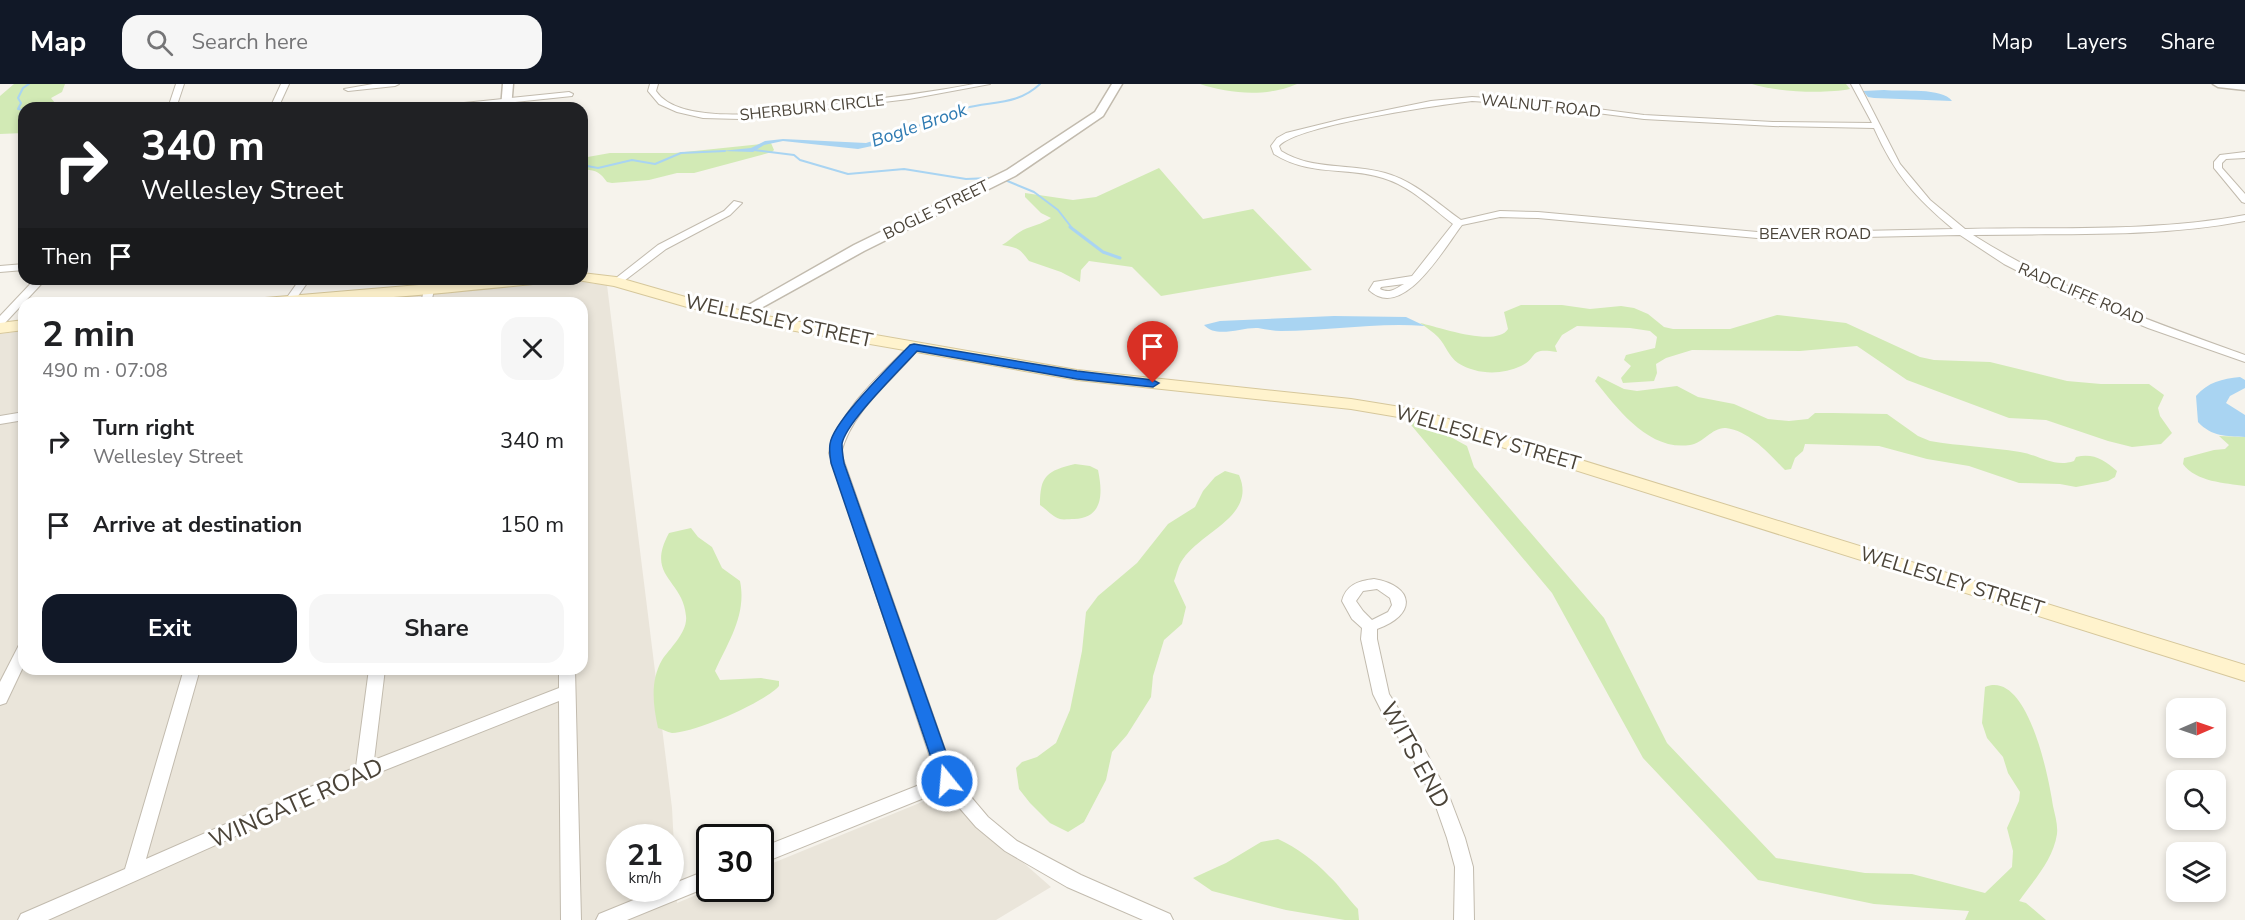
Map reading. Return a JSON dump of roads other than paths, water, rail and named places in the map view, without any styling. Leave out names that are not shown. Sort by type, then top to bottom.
[{"type":"main road","name":"WELLESLEY STREET","points":[[588,278],[610,281],[738,315],[1094,378],[1351,404],[1419,415],[2245,673]]},
{"type":"main road","points":[[428,297],[477,285]]},
{"type":"main road","points":[[0,328],[18,326]]},
{"type":"street","points":[[174,102],[180,84]]},
{"type":"street","points":[[277,102],[285,84]]},
{"type":"street","points":[[348,89],[395,84]]},
{"type":"street","points":[[507,102],[508,84]]},
{"type":"street","name":"SHERBURN CIRCLE","points":[[654,84],[652,91],[656,99],[669,107],[685,112],[727,117],[777,114],[946,92],[986,84]]},
{"type":"street","name":"BOGLE STREET","points":[[738,315],[859,248],[1011,173],[1099,114],[1117,84]]},
{"type":"street","name":"RADCLIFFE ROAD","points":[[1855,84],[1896,165],[1939,212],[1986,249],[2047,282],[2245,359]]},
{"type":"street","points":[[2218,84],[2245,87]]},
{"type":"street","points":[[514,102],[569,94]]},
{"type":"street","name":"WALNUT ROAD","points":[[1459,223],[1402,183],[1385,175],[1364,171],[1310,168],[1289,162],[1277,152],[1275,146],[1289,135],[1334,124],[1431,103],[1472,99],[1500,99],[1644,117],[1761,124],[1877,126]]},
{"type":"street","points":[[2245,154],[2223,157],[2218,162],[2218,168],[2245,200]]},
{"type":"street","points":[[610,281],[662,247],[727,213],[737,203]]},
{"type":"street","name":"BEAVER ROAD","points":[[1459,223],[1479,217],[1515,214],[1768,236],[2158,228],[2245,218]]},
{"type":"street","points":[[1414,279],[1459,223]]},
{"type":"street","points":[[0,269],[18,268]]},
{"type":"street","points":[[24,297],[35,285]]},
{"type":"street","points":[[0,322],[18,303]]},
{"type":"street","points":[[914,347],[847,422],[836,444],[835,453],[947,781],[982,822],[1011,846],[1074,881],[1163,920]]},
{"type":"street","points":[[0,420],[18,417]]},
{"type":"street","name":"WITS END","points":[[1370,626],[1369,639],[1381,693],[1389,710],[1420,757],[1443,801],[1456,838],[1464,867],[1464,920]]},
{"type":"street","points":[[0,699],[18,662]]},
{"type":"street","points":[[132,875],[190,675]]},
{"type":"street","points":[[364,771],[376,675]]},
{"type":"street","points":[[567,675],[571,920]]},
{"type":"street","name":"WINGATE ROAD","points":[[28,920],[364,771],[566,692]]},
{"type":"street","points":[[774,850],[947,781]]},
{"type":"street","points":[[606,920],[696,883]]},
{"type":"water","points":[[1863,91],[1931,92],[1952,101],[1874,98],[1868,97]]},
{"type":"water","points":[[912,129],[895,141],[858,149],[783,141],[764,145],[753,152],[721,151],[751,148],[765,141],[783,139],[866,143]]},
{"type":"water","points":[[1334,316],[1406,317],[1425,326],[1389,325],[1281,331],[1251,328],[1222,332],[1209,329],[1204,325],[1220,321]]},
{"type":"water","points":[[2240,377],[2245,380],[2245,388],[2230,396],[2226,403],[2245,415],[2245,437],[2220,435],[2209,431],[2198,422],[2196,396],[2205,387],[2216,382]]},
{"type":"waterway","name":"Bogle Brook","points":[[20,102],[18,98],[23,88],[29,84]]},
{"type":"waterway","name":"Bogle Brook","points":[[908,131],[958,110],[1023,96],[1040,84]]},
{"type":"waterway","points":[[754,150],[794,155],[800,160],[848,174],[904,169],[966,179],[990,178]]},
{"type":"waterway","name":"Bogle Brook","points":[[588,166],[598,168],[632,160],[655,164],[681,153],[725,151]]},
{"type":"waterway","points":[[1005,180],[1034,192],[1058,210],[1072,228]]},
{"type":"waterway","points":[[1070,227],[1103,252],[1120,258]]}]
